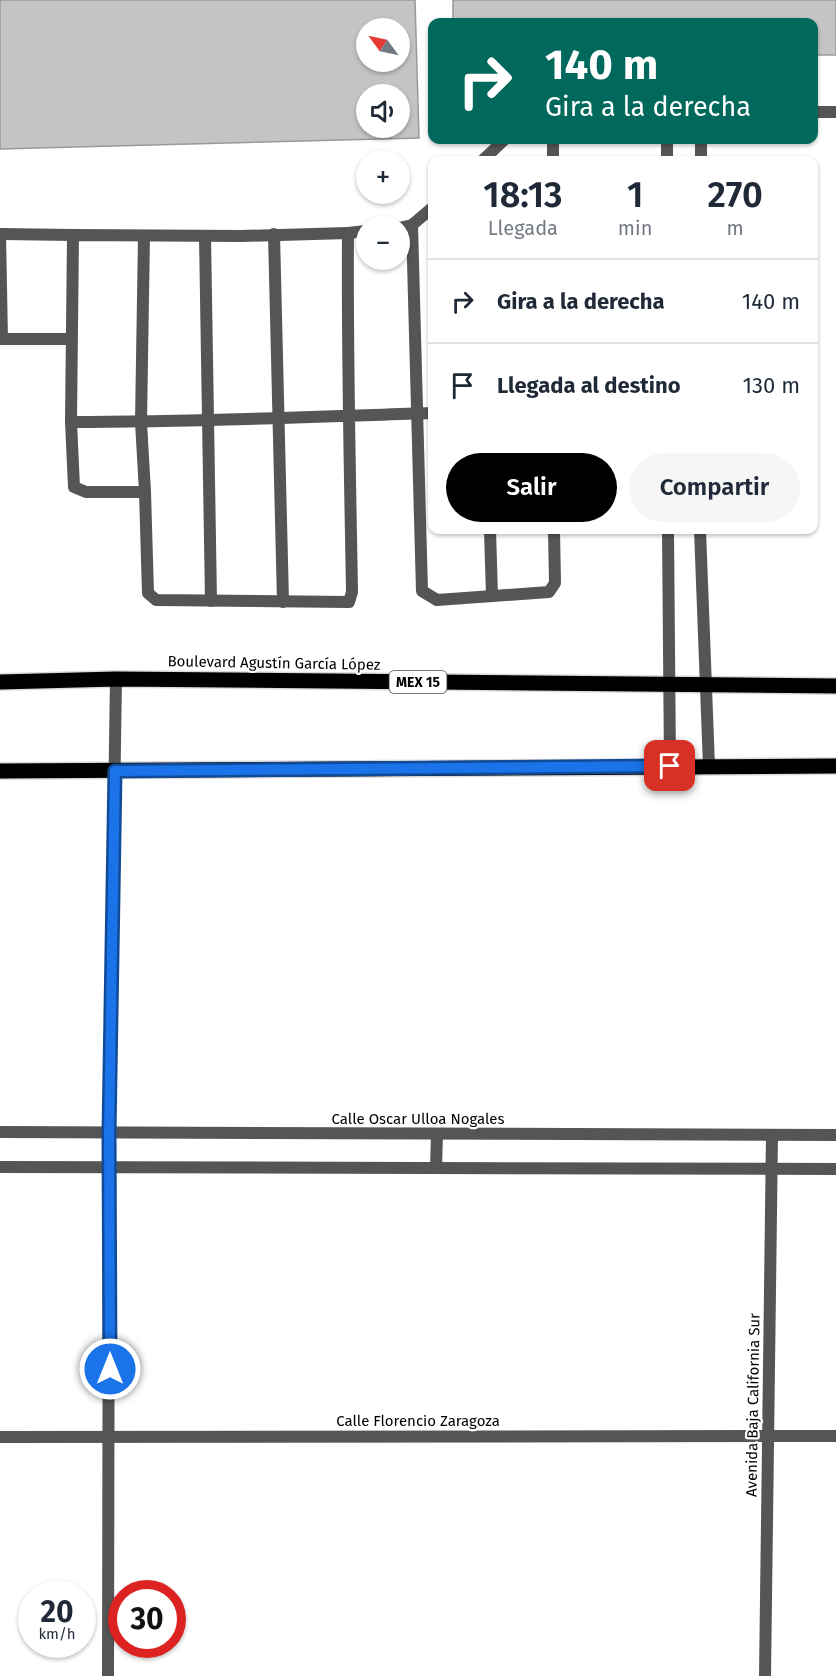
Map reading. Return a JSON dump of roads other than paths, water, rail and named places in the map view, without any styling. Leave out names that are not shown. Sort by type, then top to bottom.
[{"type":"main road","name":"Boulevard Agustín García López","points":[[0,682],[116,680],[836,686]]},
{"type":"main road","points":[[0,771],[836,766]]},
{"type":"street","points":[[818,112],[836,112]]},
{"type":"street","points":[[489,156],[500,144]]},
{"type":"street","points":[[410,223],[428,211]]},
{"type":"street","points":[[71,339],[1,339],[1,234],[205,236],[356,232]]},
{"type":"street","points":[[144,236],[141,422],[148,593],[156,600],[344,603],[349,602],[351,598],[348,233]]},
{"type":"street","points":[[274,234],[283,602]]},
{"type":"street","points":[[73,235],[70,422],[74,487],[86,492],[145,492]]},
{"type":"street","points":[[205,236],[211,601]]},
{"type":"street","points":[[408,270],[416,414],[422,591],[437,600],[549,592],[555,583],[554,534]]},
{"type":"street","points":[[70,422],[428,413]]},
{"type":"street","points":[[490,534],[492,596]]},
{"type":"street","points":[[668,534],[670,766]]},
{"type":"street","points":[[700,534],[709,766]]},
{"type":"street","points":[[108,1676],[109,1133],[116,680]]},
{"type":"street","name":"Calle Oscar Ulloa Nogales","points":[[0,1132],[836,1136]]},
{"type":"street","points":[[436,1168],[437,1134]]},
{"type":"street","name":"Avenida Baja California Sur","points":[[765,1676],[772,1135]]},
{"type":"street","points":[[0,1167],[836,1169]]},
{"type":"street","name":"Calle Florencio Zaragoza","points":[[0,1437],[836,1436]]}]
